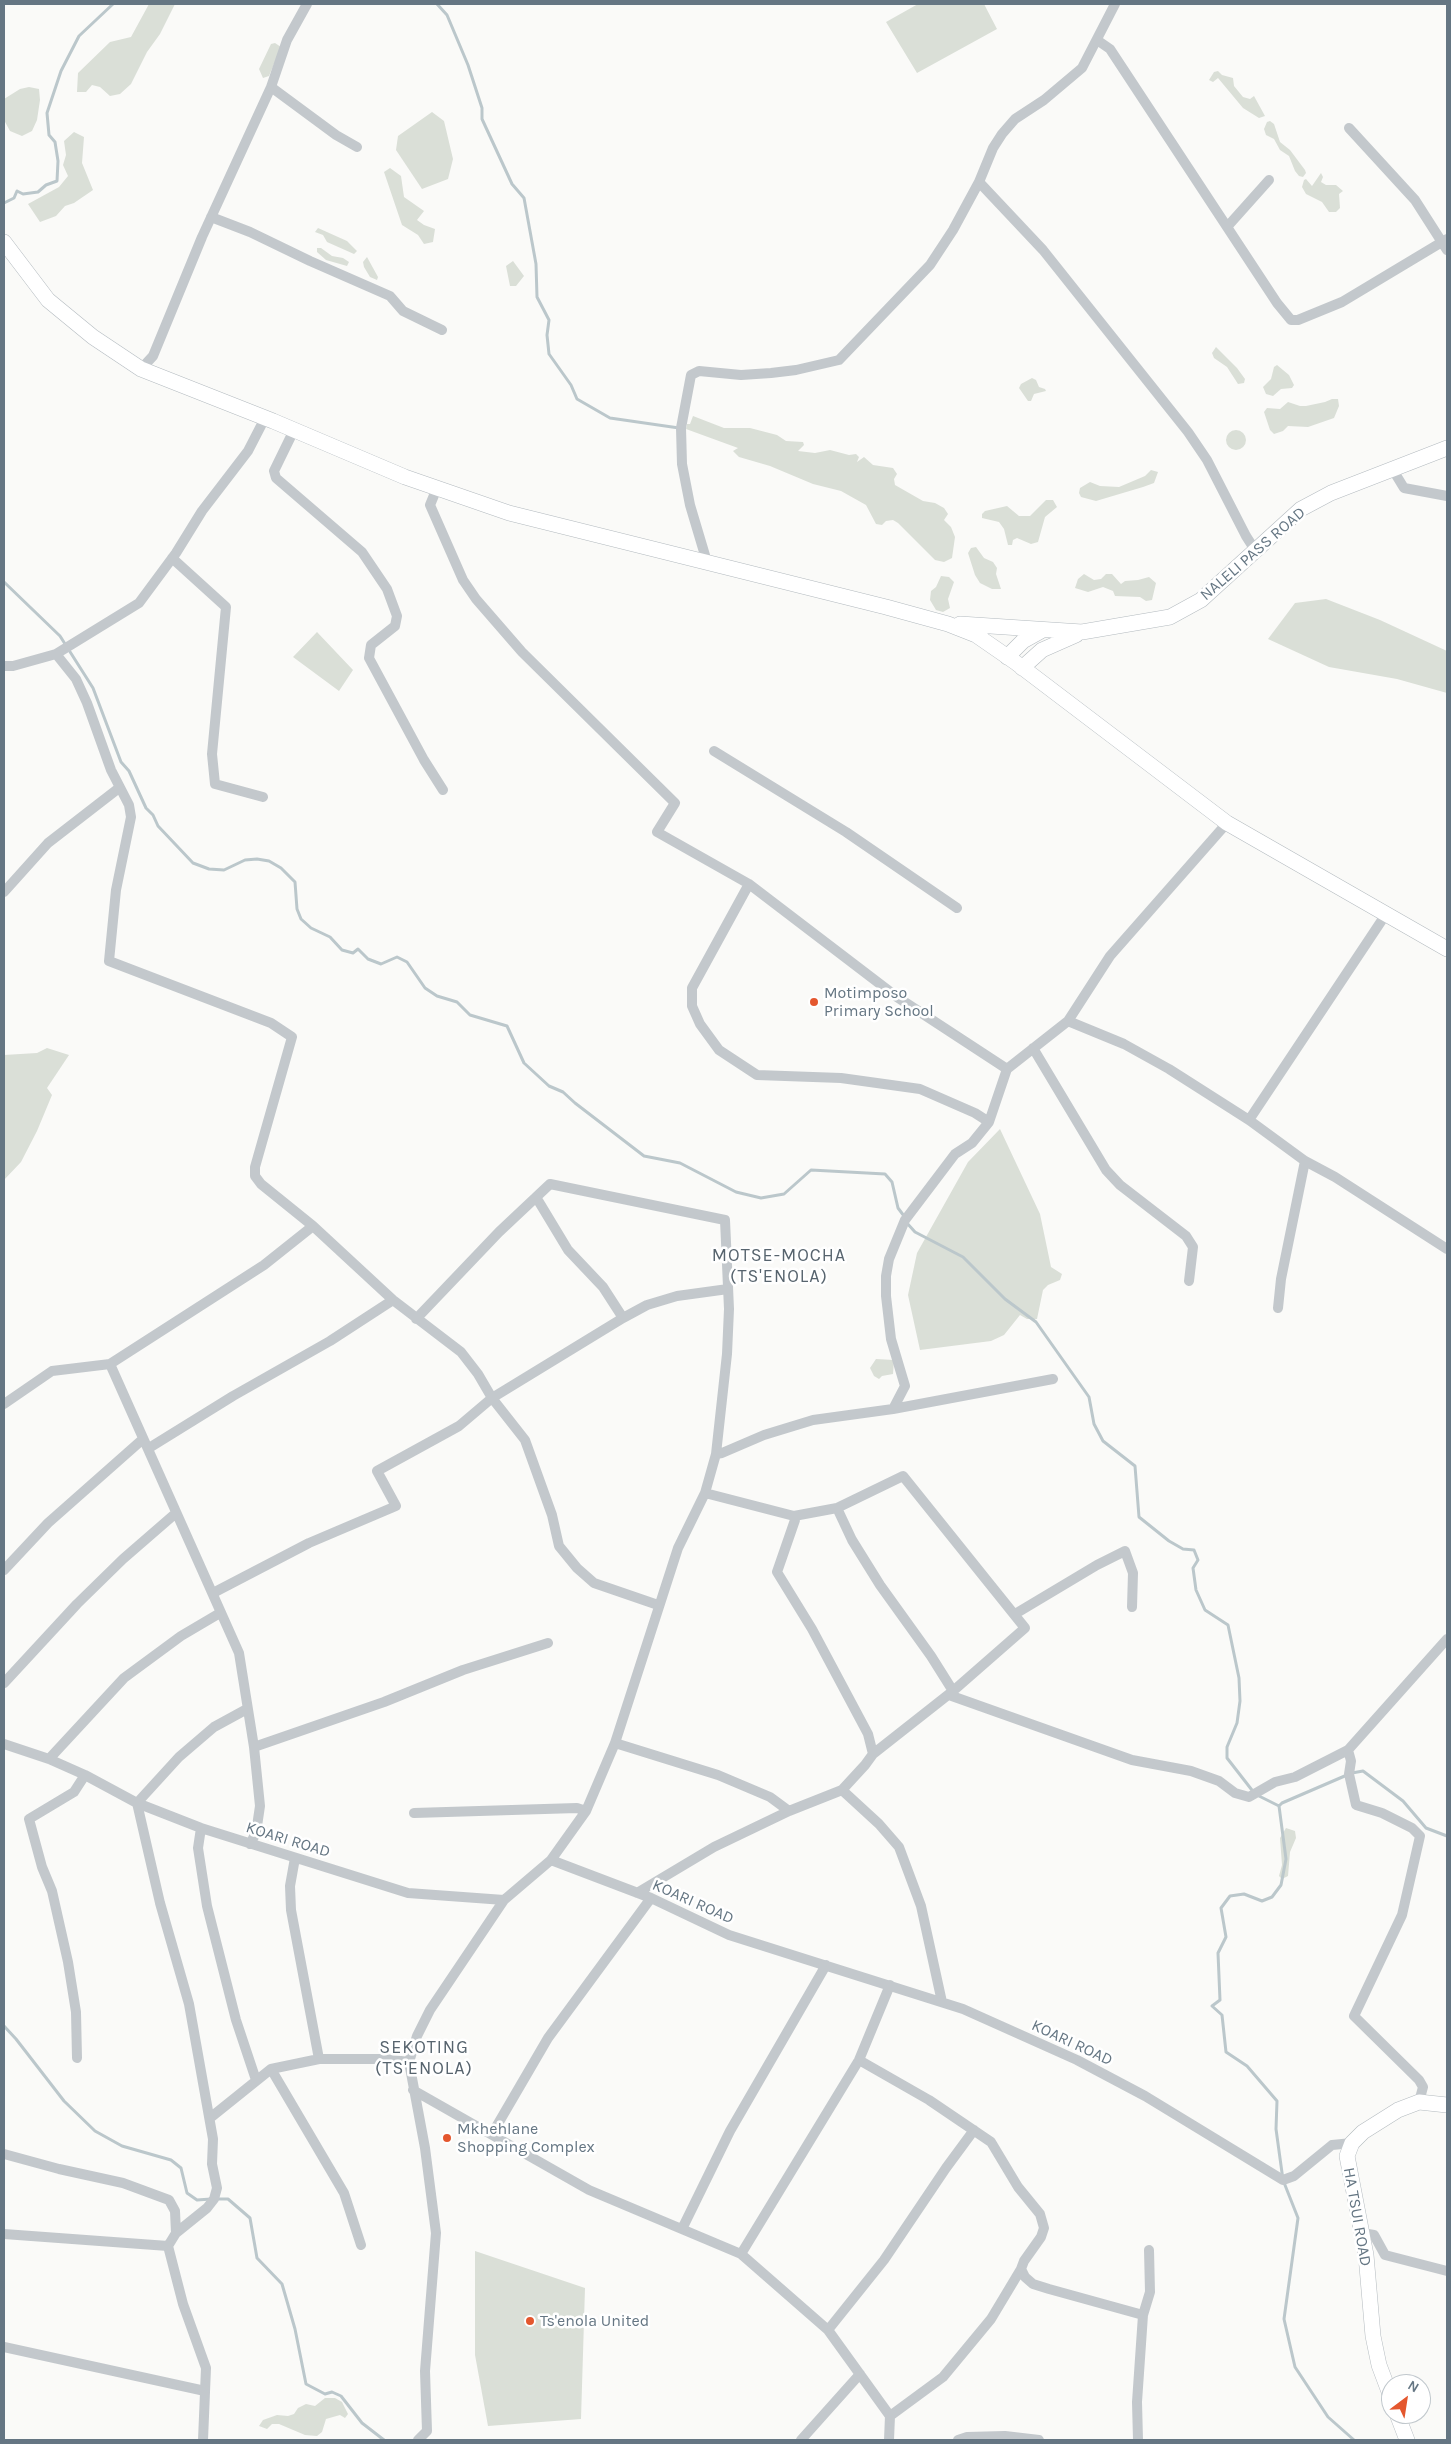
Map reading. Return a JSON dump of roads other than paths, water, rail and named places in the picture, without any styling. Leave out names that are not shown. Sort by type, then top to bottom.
[{"type":"main road","points":[[4,242],[48,300],[93,337],[141,369],[437,488],[509,513],[948,624],[976,635],[1227,823],[1447,949]]},
{"type":"main road","name":"NALELI PASS ROAD","points":[[1082,632],[1170,617],[1201,600],[1301,509],[1331,492],[1447,448]]},
{"type":"main road","points":[[948,624],[974,624],[1041,631],[1082,632]]},
{"type":"main road","points":[[1007,657],[1022,641],[1041,631]]},
{"type":"main road","points":[[1022,668],[1042,650],[1082,632]]},
{"type":"main road","name":"HA TSUI ROAD","points":[[1382,2374],[1373,2336],[1362,2233],[1347,2156],[1352,2143],[1374,2123],[1398,2110],[1419,2102],[1447,2105]]},
{"type":"main road","points":[[1401,2424],[1407,2440]]},
{"type":"street","points":[[141,369],[153,356],[211,217],[271,87],[287,40],[307,4]]},
{"type":"street","points":[[707,562],[690,505],[682,464],[681,428],[691,375],[699,371],[741,375],[771,373],[839,360],[930,265],[953,230],[979,182],[993,148],[1002,134],[1015,119],[1044,100],[1082,68],[1116,4]]},
{"type":"street","points":[[1097,40],[1110,49],[1277,303],[1291,320],[1298,320],[1342,302],[1373,282],[1446,244],[1415,200],[1348,128]]},
{"type":"street","points":[[271,87],[336,135],[357,147]]},
{"type":"street","points":[[1227,227],[1269,180]]},
{"type":"street","points":[[979,182],[1043,250],[1188,432],[1207,460],[1255,550]]},
{"type":"street","points":[[211,217],[250,232],[390,296],[404,311],[442,330]]},
{"type":"street","points":[[4,666],[13,666],[59,652],[139,603],[172,558],[202,511],[248,451],[265,418]]},
{"type":"street","points":[[294,430],[274,471],[276,478],[362,552],[387,590],[397,616],[395,626],[371,645],[369,658],[424,760],[443,790]]},
{"type":"street","points":[[1392,470],[1404,488],[1447,496]]},
{"type":"street","points":[[437,488],[430,505],[463,580],[476,599],[522,652],[675,803],[657,832],[748,884],[897,997],[1007,1069]]},
{"type":"street","points":[[172,558],[226,607],[212,754],[215,784],[262,797]]},
{"type":"street","points":[[59,652],[76,679],[119,788],[129,805],[131,818],[116,890],[109,961],[271,1023],[292,1037],[255,1167],[255,1176],[261,1184],[313,1226],[393,1300],[461,1352],[478,1374],[492,1398],[525,1440],[552,1515],[559,1546],[565,1553],[594,1583],[658,1605]]},
{"type":"street","points":[[714,751],[846,832],[957,908]]},
{"type":"street","points":[[4,892],[48,843],[119,788]]},
{"type":"street","points":[[894,1409],[905,1386],[891,1340],[886,1296],[888,1259],[904,1220],[955,1154],[972,1143],[989,1122],[1007,1069],[1068,1021],[1110,956],[1227,823]]},
{"type":"street","points":[[748,884],[692,988],[692,1006],[700,1024],[719,1050],[758,1074],[841,1078],[920,1089],[975,1113],[989,1122]]},
{"type":"street","points":[[1248,1120],[1386,914]]},
{"type":"street","points":[[1068,1021],[1124,1044],[1169,1069],[1248,1120],[1305,1161],[1335,1177],[1447,1248]]},
{"type":"street","points":[[1033,1048],[1106,1170],[1120,1185],[1186,1236],[1193,1247],[1189,1282]]},
{"type":"street","points":[[1278,1308],[1280,1279],[1305,1161]]},
{"type":"street","points":[[416,1319],[499,1232],[550,1184],[558,1184],[725,1220],[728,1289],[727,1354],[716,1454],[706,1493],[678,1548],[658,1605],[615,1743],[586,1811],[551,1860],[504,1900],[430,2010],[417,2036],[409,2062],[436,2233],[425,2371],[427,2431],[418,2440]]},
{"type":"street","points":[[536,1197],[568,1250],[603,1287],[623,1318]]},
{"type":"street","points":[[4,1404],[42,1376],[52,1371],[110,1364],[264,1265],[313,1226]]},
{"type":"street","points":[[213,1593],[309,1544],[396,1506],[377,1471],[459,1426],[492,1398],[623,1318],[647,1305],[677,1296],[728,1289]]},
{"type":"street","points":[[4,1570],[48,1523],[146,1444],[330,1341],[393,1300]]},
{"type":"street","points":[[110,1364],[239,1653],[254,1747],[260,1806],[256,1833],[250,1844]]},
{"type":"street","points":[[716,1454],[792,1425],[854,1413],[894,1409],[1052,1379]]},
{"type":"street","points":[[637,1893],[714,1847],[789,1810],[842,1790],[865,1766],[873,1754],[951,1693],[1026,1628],[903,1476],[837,1508],[794,1516],[706,1493]]},
{"type":"street","points":[[837,1508],[852,1540],[908,1627],[931,1656],[951,1693],[1132,1760],[1191,1771],[1219,1782],[1235,1794],[1249,1797],[1275,1782],[1295,1777],[1348,1750],[1447,1639]]},
{"type":"street","points":[[4,1683],[77,1604],[123,1559],[176,1513]]},
{"type":"street","points":[[794,1516],[795,1520],[777,1572],[812,1629],[868,1734],[873,1754]]},
{"type":"street","points":[[1015,1614],[1097,1565],[1125,1551],[1133,1573],[1132,1607]]},
{"type":"street","points":[[49,1759],[124,1678],[181,1636],[220,1612]]},
{"type":"street","points":[[254,1747],[376,1705],[463,1670],[548,1643]]},
{"type":"street","points":[[203,2440],[206,2368],[183,2304],[168,2246],[176,2234],[207,2208],[214,2199],[217,2188],[212,2164],[210,2118],[190,2004],[160,1903],[137,1803],[179,1757],[214,1726],[247,1709]]},
{"type":"street","points":[[615,1743],[718,1775],[770,1797],[789,1810]]},
{"type":"street","name":"KOARI ROAD","points":[[4,1744],[49,1759],[85,1775],[137,1803],[201,1828],[250,1844],[408,1893],[504,1900]]},
{"type":"street","points":[[1348,1750],[1351,1761],[1349,1774],[1356,1805],[1382,1813],[1412,1828],[1420,1836],[1402,1915],[1354,2016],[1419,2080],[1422,2087],[1419,2102]]},
{"type":"street","points":[[77,2058],[76,2012],[68,1962],[52,1891],[42,1867],[28,1819],[74,1792],[85,1775]]},
{"type":"street","points":[[842,1790],[879,1824],[899,1848],[921,1906],[942,2002]]},
{"type":"street","points":[[414,1813],[577,1808],[586,1811]]},
{"type":"street","points":[[201,1828],[198,1848],[207,1906],[236,2020],[256,2080]]},
{"type":"street","points":[[295,1858],[290,1886],[291,1910],[319,2059]]},
{"type":"street","name":"KOARI ROAD","points":[[551,1860],[651,1898],[729,1935],[963,2009],[1077,2060],[1137,2091],[1283,2180],[1294,2176],[1332,2145],[1352,2143]]},
{"type":"street","points":[[492,2134],[548,2038],[651,1898]]},
{"type":"street","points":[[682,2229],[730,2131],[826,1965]]},
{"type":"street","points":[[741,2254],[859,2060],[890,1985]]},
{"type":"street","points":[[210,2118],[271,2069],[319,2059],[384,2059],[409,2062]]},
{"type":"street","points":[[859,2060],[930,2100],[991,2142],[1018,2187],[1040,2214],[1044,2228],[1041,2237],[1024,2261],[1022,2269],[990,2319],[943,2377],[890,2416]]},
{"type":"street","points":[[271,2069],[344,2193],[361,2246]]},
{"type":"street","points":[[413,2090],[589,2190],[741,2254],[828,2330],[890,2416],[889,2440]]},
{"type":"street","points":[[828,2330],[884,2260],[974,2130]]},
{"type":"street","points":[[4,2154],[123,2183],[169,2200],[175,2211],[176,2234]]},
{"type":"street","points":[[1362,2233],[1374,2235],[1385,2254],[1447,2271]]},
{"type":"street","points":[[4,2234],[168,2246]]},
{"type":"street","points":[[1138,2440],[1138,2402],[1143,2315],[1150,2292],[1149,2250]]},
{"type":"street","points":[[1022,2269],[1025,2277],[1033,2284],[1143,2315]]},
{"type":"street","points":[[4,2347],[205,2391]]},
{"type":"street","points":[[801,2440],[860,2374]]},
{"type":"street","points":[[958,2440],[967,2437],[1005,2436],[1039,2440]]},
{"type":"waterway","points":[[4,203],[14,198],[17,191],[23,194],[38,192],[46,185],[57,181],[58,161],[55,142],[49,135],[47,113],[61,71],[79,36],[113,4]]},
{"type":"waterway","points":[[437,4],[447,15],[468,65],[482,108],[482,119],[512,184],[524,198],[536,264],[537,297],[549,320],[547,335],[549,354],[571,385],[577,399],[610,418],[679,428]]},
{"type":"waterway","points":[[4,582],[60,636],[93,688],[121,762],[129,771],[146,808],[153,815],[158,826],[193,863],[209,869],[224,870],[245,860],[257,859],[269,861],[281,868],[295,882],[297,909],[301,919],[311,928],[330,937],[342,950],[353,953],[358,949],[368,959],[381,964],[397,957],[407,962],[425,988],[437,996],[457,1002],[470,1015],[507,1026],[524,1063],[549,1086],[563,1092],[644,1156],[680,1163],[736,1192],[761,1198],[784,1194],[811,1170],[885,1174],[892,1182],[898,1208],[904,1216]]},
{"type":"waterway","points":[[906,1222],[915,1232],[963,1257],[1005,1299],[1036,1322],[1089,1397],[1094,1424],[1103,1441],[1135,1466],[1139,1517],[1169,1541],[1183,1549],[1194,1550],[1198,1560],[1193,1568],[1196,1590],[1205,1610],[1228,1625],[1239,1678],[1240,1701],[1237,1723],[1227,1747],[1227,1758],[1255,1794],[1279,1806],[1286,1859],[1281,1885],[1272,1897],[1262,1901],[1244,1894],[1230,1896],[1221,1908],[1226,1937],[1218,1953],[1220,2000],[1212,2006],[1222,2015],[1226,2052],[1247,2066],[1277,2101],[1276,2129],[1283,2180],[1298,2218],[1284,2319],[1295,2367],[1328,2417],[1354,2440]]},
{"type":"waterway","points":[[1352,1773],[1363,1771],[1403,1801],[1426,1828],[1447,1836]]},
{"type":"waterway","points":[[1279,1806],[1347,1775]]},
{"type":"waterway","points":[[4,2026],[64,2101],[95,2131],[122,2146],[171,2160],[181,2168],[187,2193],[197,2200],[211,2199]]},
{"type":"waterway","points":[[217,2199],[228,2199],[250,2218],[257,2258],[282,2284],[295,2329],[306,2384],[325,2394],[332,2392],[341,2396],[362,2423],[384,2440]]},
{"type":"place","name":"Motimposo Primary School","points":[[814,1002]]},
{"type":"place","name":"Mkhehlane Shopping Complex","points":[[447,2138]]},
{"type":"place","name":"Ts'enola United","points":[[530,2321]]},
{"type":"district","name":"MOTSE-MOCHA (TS'ENOLA)","points":[[779,1266]]},
{"type":"district","name":"SEKOTING (TS'ENOLA)","points":[[424,2058]]}]
